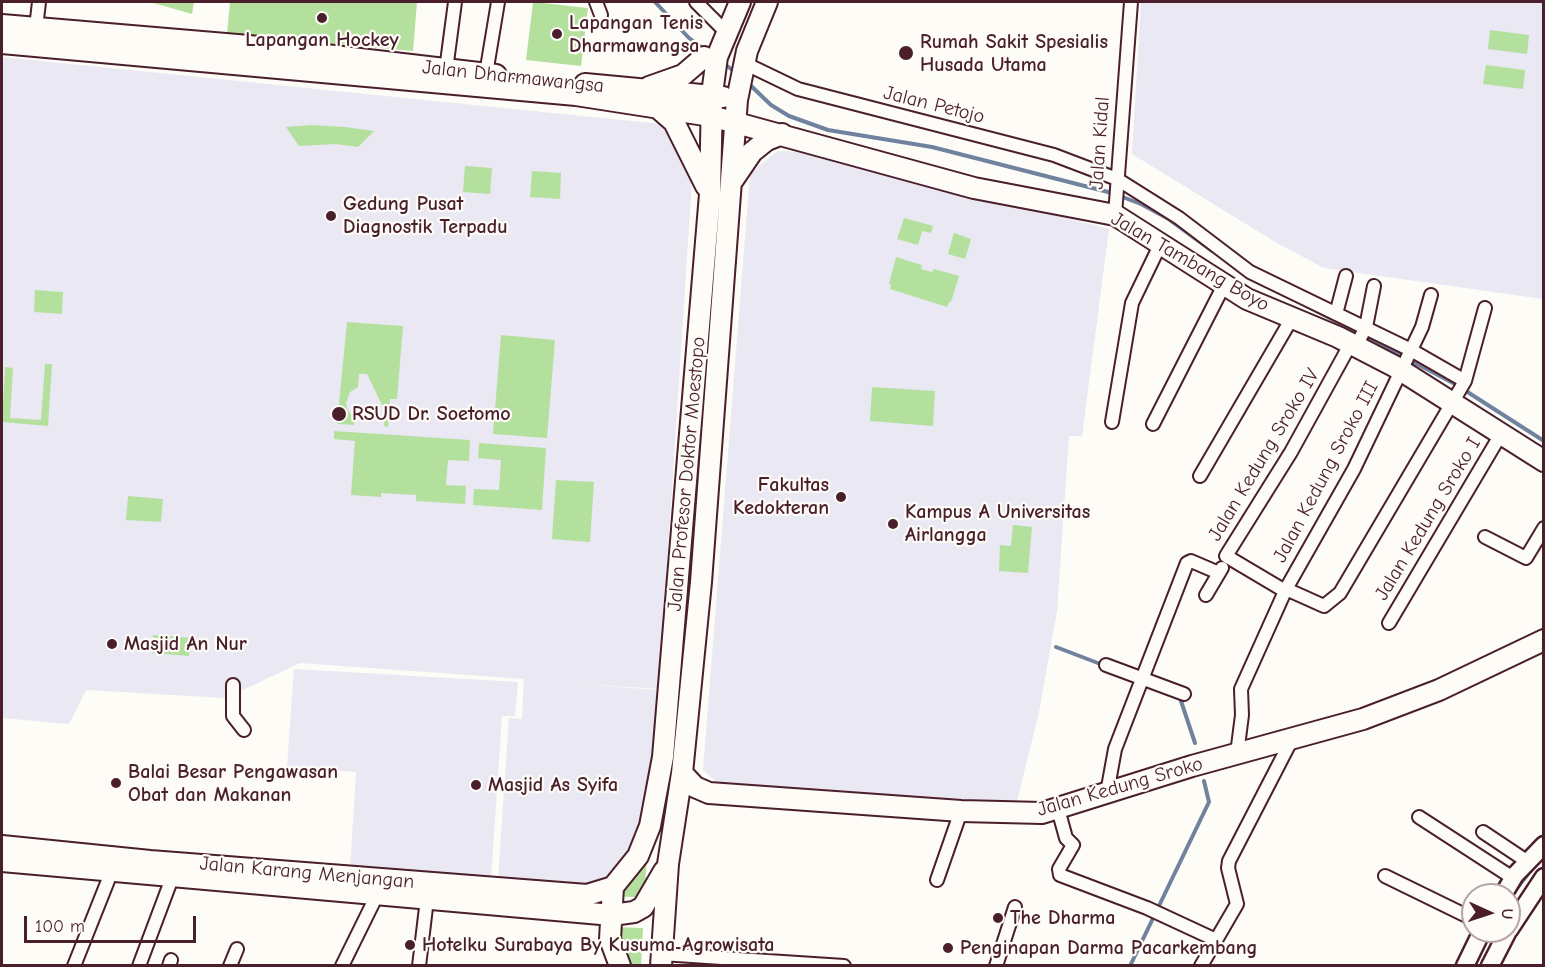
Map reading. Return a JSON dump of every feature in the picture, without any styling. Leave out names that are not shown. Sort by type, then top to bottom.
[{"type":"main road","name":"Jalan Profesor Doktor Moestopo","points":[[613,887],[638,856],[651,826],[663,757],[710,194],[712,94],[717,51],[740,2]]},
{"type":"main road","name":"Jalan Profesor Doktor Moestopo","points":[[668,864],[682,773],[701,582],[738,80],[767,2]]},
{"type":"main road","name":"Jalan Dharmawangsa","points":[[2,25],[36,28],[80,41]]},
{"type":"main road","name":"Jalan Dharmawangsa","points":[[2,43],[80,41],[446,70],[640,90],[712,94],[738,80]]},
{"type":"main road","points":[[640,90],[683,75],[717,51],[782,134],[767,140],[752,152],[732,183]]},
{"type":"main road","name":"Jalan Dharmawangsa","points":[[248,55],[576,95],[711,116],[735,122]]},
{"type":"main road","points":[[658,109],[674,122],[710,194]]},
{"type":"main road","name":"Jalan Tambang Boyo","points":[[735,122],[974,188],[1115,209],[1161,243],[1247,299],[1292,318],[1359,338],[1544,461]]},
{"type":"main road","name":"Jalan Kedung Sroko","points":[[682,773],[695,788],[709,793],[961,811],[1042,813],[1237,754],[1364,719],[1439,690],[1544,640]]},
{"type":"main road","points":[[1510,883],[1544,845]]},
{"type":"main road","name":"Jalan Karang Menjangan","points":[[2,846],[70,860],[111,873],[612,915],[643,907],[649,901],[668,864]]},
{"type":"main road","name":"Jalan Karang Menjangan","points":[[2,861],[70,860],[587,895],[613,887]]},
{"type":"main road","points":[[661,960],[668,864]]},
{"type":"main road","points":[[1521,912],[1544,877]]},
{"type":"main road","points":[[613,887],[610,939],[618,965]]},
{"type":"main road","points":[[560,911],[586,922],[610,939]]},
{"type":"main road","points":[[1465,966],[1476,943]]},
{"type":"main road","points":[[1490,966],[1502,943]]},
{"type":"street","points":[[36,28],[39,2]]},
{"type":"street","points":[[446,70],[455,2]]},
{"type":"street","points":[[486,74],[498,2]]},
{"type":"street","points":[[596,2],[602,15]]},
{"type":"street","points":[[696,2],[717,51]]},
{"type":"street","name":"Jalan Kidal","points":[[1115,209],[1131,2]]},
{"type":"street","name":"Jalan Petojo","points":[[738,80],[798,89],[1054,155],[1117,182],[1179,218],[1250,272],[1336,314],[1359,338],[1410,351],[1464,383]]},
{"type":"street","points":[[1112,422],[1134,298],[1161,243]]},
{"type":"street","points":[[1336,314],[1346,276]]},
{"type":"street","points":[[1153,424],[1224,285]]},
{"type":"street","name":"Jalan Kedung Sroko IV","points":[[1374,286],[1359,338],[1226,555],[1227,559],[1286,590],[1324,606],[1340,593],[1454,400]]},
{"type":"street","name":"Jalan Kedung Sroko III","points":[[1237,754],[1242,715],[1240,689],[1286,590],[1354,469],[1422,327],[1431,295]]},
{"type":"street","points":[[1454,400],[1464,383],[1485,308]]},
{"type":"street","points":[[1200,476],[1292,318]]},
{"type":"street","name":"Jalan Kedung Sroko I","points":[[1389,623],[1501,434]]},
{"type":"street","points":[[1485,537],[1526,558],[1544,528]]},
{"type":"street","points":[[1206,595],[1227,559]]},
{"type":"street","points":[[1107,793],[1112,759],[1187,563],[1191,561],[1219,573]]},
{"type":"street","points":[[1106,665],[1141,680],[1184,694]]},
{"type":"street","points":[[233,685],[233,716],[244,730]]},
{"type":"street","points":[[1201,966],[1238,904],[1228,868],[1229,861],[1292,739]]},
{"type":"street","points":[[1058,809],[1066,838],[1073,845],[1059,869],[1060,875],[1147,908],[1216,940]]},
{"type":"street","points":[[937,880],[961,811]]},
{"type":"street","points":[[1419,817],[1513,878]]},
{"type":"street","points":[[1483,832],[1528,862]]},
{"type":"street","points":[[74,966],[111,873]]},
{"type":"street","points":[[1385,876],[1461,913]]},
{"type":"street","points":[[139,966],[172,878]]},
{"type":"street","points":[[342,966],[377,895]]},
{"type":"street","points":[[419,966],[427,899]]},
{"type":"street","points":[[996,966],[1015,907]]},
{"type":"street","points":[[230,966],[237,949]]},
{"type":"street","points":[[661,960],[844,966]]},
{"type":"shaded area","points":[[1141,2],[1543,2],[1543,299],[1324,268],[1277,243],[1132,154]]},
{"type":"shaded area","name":"RSUD Dr. Soetomo","points":[[2,57],[661,124],[674,132],[693,165],[659,689],[567,683],[658,690],[648,826],[620,870],[592,888],[498,880],[509,718],[522,719],[524,679],[300,663],[226,698],[86,690],[69,724],[2,718]]},
{"type":"shaded area","name":"Kampus A Universitas Airlangga","points":[[777,151],[807,152],[1109,229],[1082,436],[1069,436],[1057,611],[1039,712],[1016,805],[716,782],[703,770],[750,174]]},
{"type":"shaded area","points":[[294,669],[518,682],[515,716],[502,716],[491,879],[350,869],[356,772],[287,766]]},
{"type":"green space","points":[[150,2],[194,2],[192,14]]},
{"type":"green space","name":"Lapangan Hockey","points":[[230,2],[417,2],[413,51],[227,34]]},
{"type":"green space","name":"Lapangan Tenis Dharmawangsa","points":[[533,2],[588,8],[581,66],[526,60]]},
{"type":"green space","points":[[1490,30],[1529,35],[1527,54],[1488,49]]},
{"type":"green space","points":[[1486,65],[1525,70],[1523,89],[1483,84]]},
{"type":"green space","points":[[311,125],[374,131],[358,147],[336,144],[299,146],[286,127]]},
{"type":"green space","points":[[465,166],[492,168],[490,194],[463,192]]},
{"type":"green space","points":[[532,171],[561,173],[560,199],[530,197]]},
{"type":"green space","points":[[904,218],[933,226],[931,233],[922,231],[918,245],[897,239]]},
{"type":"green space","points":[[954,233],[971,239],[965,259],[948,254]]},
{"type":"green space","points":[[896,257],[922,265],[921,269],[932,272],[934,269],[959,276],[951,302],[947,307],[890,289],[889,284]]},
{"type":"green space","points":[[35,290],[63,292],[62,314],[34,312]]},
{"type":"green space","points":[[347,322],[403,326],[397,399],[390,399],[388,427],[384,426],[385,411],[367,374],[359,374],[358,387],[350,392],[346,403],[348,411],[355,418],[354,425],[337,424]]},
{"type":"green space","points":[[501,335],[555,340],[547,438],[493,434]]},
{"type":"green space","points":[[45,364],[52,364],[48,426],[2,422],[5,367],[13,368],[10,418],[41,420]]},
{"type":"green space","points":[[872,387],[935,391],[933,426],[870,421]]},
{"type":"green space","points":[[334,431],[470,440],[469,461],[448,460],[446,485],[466,486],[465,504],[416,501],[416,495],[381,493],[381,497],[351,495],[355,441],[334,439]]},
{"type":"green space","points":[[479,443],[546,448],[542,510],[473,505],[474,489],[499,490],[501,460],[478,458]]},
{"type":"green space","points":[[556,480],[594,482],[590,542],[552,539]]},
{"type":"green space","points":[[128,496],[163,499],[161,522],[126,520]]},
{"type":"green space","points":[[1013,525],[1032,527],[1028,573],[999,571],[1000,545],[1011,546]]},
{"type":"green space","points":[[153,635],[191,638],[189,656],[152,653]]},
{"type":"green space","points":[[647,856],[644,898],[615,896]]},
{"type":"green space","points":[[613,927],[643,928],[641,965],[630,965],[612,938]]},
{"type":"waterway","points":[[655,2],[689,38],[704,49]]},
{"type":"waterway","points":[[722,62],[735,72]]},
{"type":"waterway","points":[[748,83],[771,105],[789,116],[828,130],[932,147],[1112,193],[1141,204],[1167,218],[1212,251]]},
{"type":"waterway","points":[[1307,306],[1455,384],[1544,441]]},
{"type":"waterway","points":[[1056,647],[1103,665]]},
{"type":"waterway","points":[[1179,695],[1195,743]]},
{"type":"waterway","points":[[1130,966],[1209,802],[1204,781]]},
{"type":"waterway","points":[[1521,883],[1535,865]]},
{"type":"place","name":"Lapangan Hockey","points":[[322,18]]},
{"type":"place","name":"Lapangan Tenis Dharmawangsa","points":[[557,34]]},
{"type":"place","name":"Rumah Sakit Spesialis Husada Utama","points":[[906,53]]},
{"type":"place","name":"Gedung Pusat Diagnostik Terpadu","points":[[331,216]]},
{"type":"place","name":"RSUD Dr. Soetomo","points":[[339,414]]},
{"type":"place","name":"Fakultas Kedokteran","points":[[841,497]]},
{"type":"place","name":"Kampus A Universitas Airlangga","points":[[893,524]]},
{"type":"place","name":"Masjid An Nur","points":[[112,644]]},
{"type":"place","name":"Balai Besar Pengawasan Obat dan Makanan","points":[[116,783]]},
{"type":"place","name":"Masjid As Syifa","points":[[476,785]]},
{"type":"place","name":"The Dharma","points":[[998,918]]},
{"type":"place","name":"Hotelku Surabaya By Kusuma Agrowisata","points":[[410,945]]},
{"type":"place","name":"Penginapan Darma Pacarkembang","points":[[948,948]]}]
